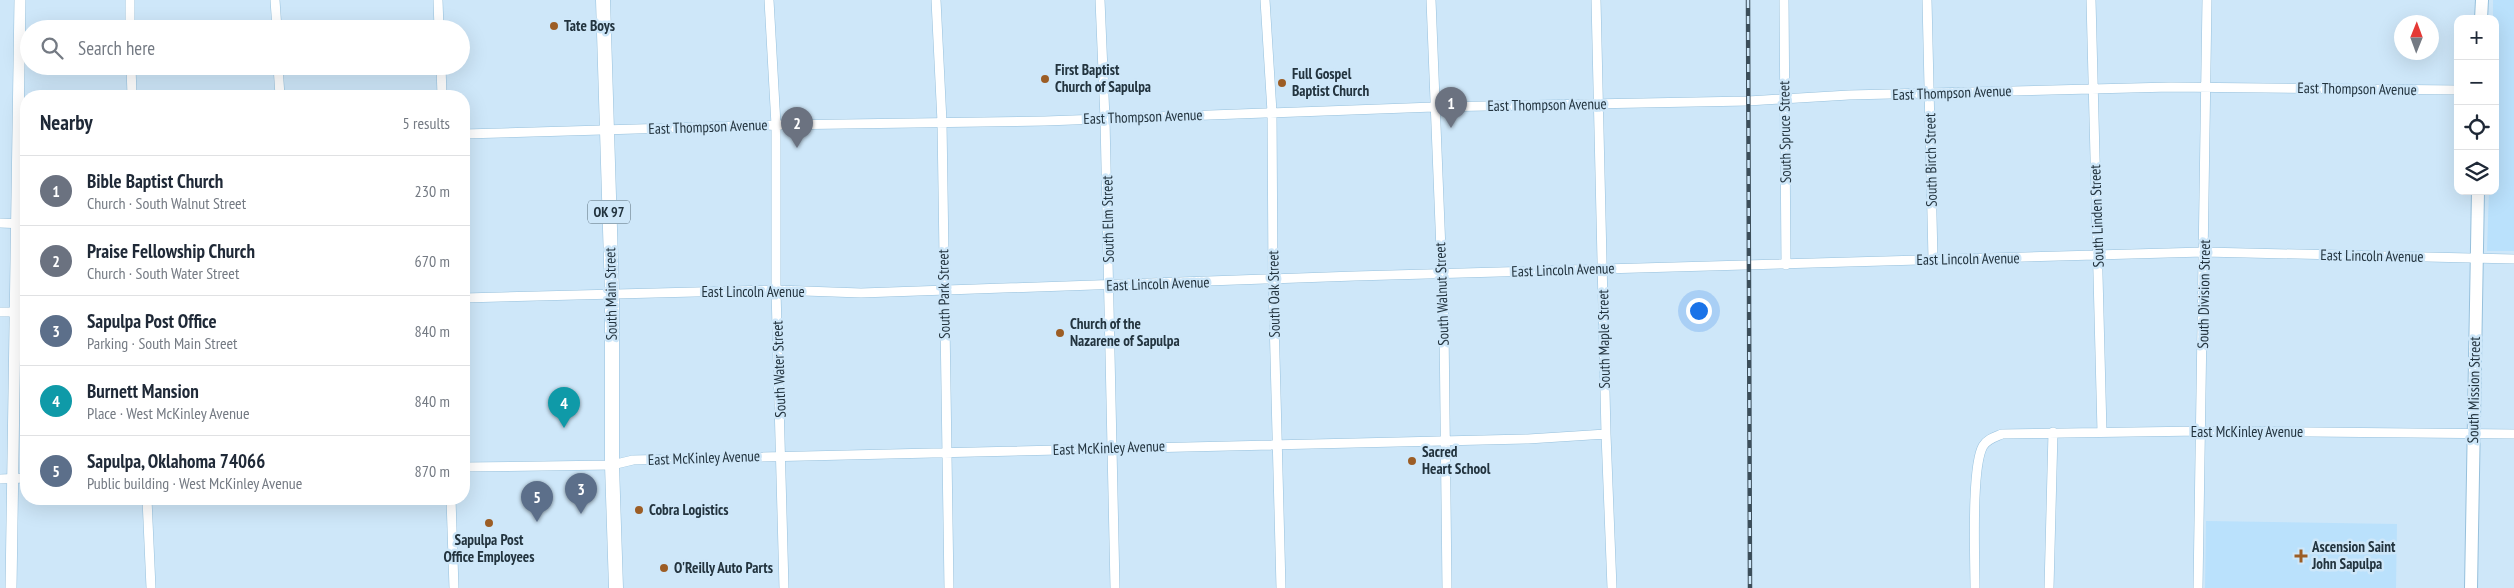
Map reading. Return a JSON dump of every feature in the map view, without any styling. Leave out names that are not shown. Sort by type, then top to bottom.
[{"type":"main road","name":"South Main Street","points":[[603,0],[612,294],[612,465],[616,588]]},
{"type":"main road","points":[[2481,15],[2482,0]]},
{"type":"main road","name":"South Mission Street","points":[[2471,588],[2478,195]]},
{"type":"street","points":[[20,0],[20,20]]},
{"type":"street","points":[[130,0],[130,20]]},
{"type":"street","points":[[275,0],[276,20]]},
{"type":"street","points":[[438,0],[439,20]]},
{"type":"street","name":"South Water Street","points":[[769,0],[776,125],[776,290],[784,588]]},
{"type":"street","name":"South Park Street","points":[[936,0],[942,122],[949,588]]},
{"type":"street","name":"South Elm Street","points":[[1100,0],[1105,118],[1115,588]]},
{"type":"street","name":"South Oak Street","points":[[1266,0],[1272,112],[1273,279],[1281,588]]},
{"type":"street","name":"South Walnut Street","points":[[1431,0],[1446,441],[1447,588]]},
{"type":"street","name":"South Maple Street","points":[[1596,0],[1600,104],[1606,434],[1612,588]]},
{"type":"street","name":"South Spruce Street","points":[[1784,0],[1786,264]]},
{"type":"street","name":"South Birch Street","points":[[1927,0],[1933,259]]},
{"type":"street","name":"South Linden Street","points":[[2091,0],[2102,432]]},
{"type":"street","name":"South Division Street","points":[[2198,588],[2207,0]]},
{"type":"street","points":[[21,75],[21,90]]},
{"type":"street","points":[[131,75],[132,90]]},
{"type":"street","points":[[279,75],[280,90]]},
{"type":"street","points":[[441,75],[442,90]]},
{"type":"street","name":"East Thompson Avenue","points":[[470,134],[1105,118],[1434,107],[1784,100],[1849,95],[2206,87],[2454,90]]},
{"type":"street","points":[[0,223],[20,224]]},
{"type":"street","name":"East Lincoln Avenue","points":[[470,298],[776,290],[861,293],[2204,252],[2514,259]]},
{"type":"street","points":[[0,312],[20,312]]},
{"type":"street","points":[[11,588],[12,478],[20,345]]},
{"type":"street","name":"East McKinley Avenue","points":[[1975,588],[1976,468],[1983,445],[1992,438],[2002,434],[2201,431],[2514,434]]},
{"type":"street","points":[[2049,588],[2053,432]]},
{"type":"street","name":"East McKinley Avenue","points":[[470,467],[612,465],[633,460],[781,455],[1446,441],[1606,434]]},
{"type":"street","points":[[0,479],[20,478]]},
{"type":"street","points":[[147,505],[151,588]]},
{"type":"street","points":[[451,505],[454,588]]},
{"type":"shaded area","points":[[2493,0],[2514,0],[2514,251],[2487,251],[2489,195],[2499,195],[2499,15],[2493,15]]},
{"type":"shaded area","name":"Ascension Saint John Sapulpa","points":[[2206,521],[2397,524],[2396,588],[2205,588]]},
{"type":"railway","points":[[1748,0],[1750,588]]},
{"type":"place","name":"Tate Boys","points":[[554,26]]},
{"type":"place","name":"First Baptist Church of Sapulpa","points":[[1045,79]]},
{"type":"place","name":"Full Gospel Baptist Church","points":[[1282,83]]},
{"type":"place","name":"Bible Baptist Church","points":[[1451,128]]},
{"type":"place","name":"Praise Fellowship Church","points":[[797,148]]},
{"type":"place","name":"Church of the Nazarene of Sapulpa","points":[[1060,333]]},
{"type":"place","name":"Burnett Mansion","points":[[564,428]]},
{"type":"place","name":"Sacred Heart School","points":[[1412,461]]},
{"type":"place","name":"Cobra Logistics","points":[[639,510]]},
{"type":"place","name":"Sapulpa Post Office","points":[[581,514]]},
{"type":"place","name":"Sapulpa, Oklahoma 74066","points":[[537,522]]},
{"type":"place","name":"Sapulpa Post Office Employees","points":[[489,523]]},
{"type":"place","name":"Ascension Saint John Sapulpa","points":[[2301,556]]},
{"type":"place","name":"O'Reilly Auto Parts","points":[[664,568]]}]
